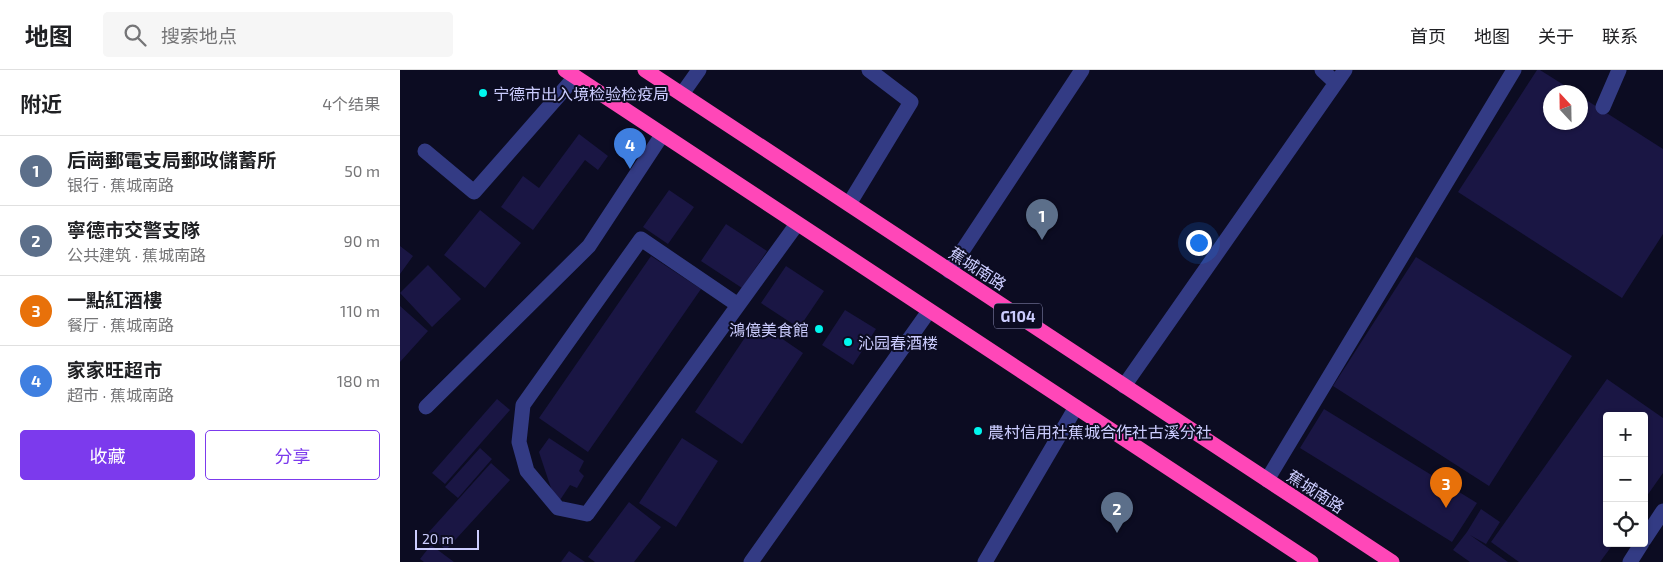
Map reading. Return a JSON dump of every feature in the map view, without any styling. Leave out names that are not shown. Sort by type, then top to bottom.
[{"type":"highway","name":"蕉城南路","points":[[645,70],[1392,562]]},
{"type":"highway","name":"G104","points":[[570,74],[1306,561]]},
{"type":"street","points":[[682,94],[699,70]]},
{"type":"street","points":[[849,204],[911,102],[868,70]]},
{"type":"street","points":[[949,271],[1082,70]]},
{"type":"street","points":[[1322,70],[1336,83]]},
{"type":"street","points":[[1124,386],[1345,70]]},
{"type":"street","points":[[1267,480],[1514,70]]},
{"type":"street","points":[[1603,107],[1619,70]]},
{"type":"street","points":[[425,151],[474,192],[570,74]]},
{"type":"street","points":[[426,407],[589,246],[662,135]]},
{"type":"street","points":[[738,305],[641,239],[523,405],[519,442],[527,471],[558,508],[587,514],[798,224]]},
{"type":"street","points":[[751,562],[929,311]]},
{"type":"street","points":[[985,562],[1076,408]]},
{"type":"street","points":[[1648,534],[1663,511]]},
{"type":"street","points":[[1630,562],[1640,547]]},
{"type":"building","points":[[1537,70],[1564,85],[1543,85],[1543,130],[1588,130],[1588,101],[1663,149],[1663,234],[1622,298],[1458,192]]},
{"type":"building","points":[[579,134],[608,156],[598,170],[585,160],[533,230],[501,207],[523,176],[539,188]]},
{"type":"building","points":[[669,190],[694,207],[668,244],[643,227]]},
{"type":"building","points":[[480,210],[521,243],[485,288],[444,255]]},
{"type":"building","points":[[726,224],[767,251],[742,288],[701,261]]},
{"type":"building","points":[[400,246],[413,256],[400,274]]},
{"type":"building","points":[[651,256],[701,289],[588,452],[539,418]]},
{"type":"building","points":[[1416,257],[1572,356],[1489,486],[1333,386]]},
{"type":"building","points":[[428,265],[461,299],[432,327],[400,293]]},
{"type":"building","points":[[786,266],[824,291],[799,328],[761,303]]},
{"type":"building","points":[[400,306],[428,331],[400,362]]},
{"type":"building","points":[[845,310],[876,329],[853,365],[822,345]]},
{"type":"building","points":[[756,321],[803,353],[742,444],[695,412]]},
{"type":"building","points":[[1607,379],[1663,418],[1663,473],[1648,494],[1648,412],[1603,412],[1603,547],[1611,547],[1600,562],[1519,562],[1491,542]]},
{"type":"building","points":[[497,399],[510,410],[445,484],[432,473]]},
{"type":"building","points":[[1324,409],[1477,503],[1452,542],[1300,448]]},
{"type":"building","points":[[549,438],[584,461],[579,471],[584,476],[577,488],[570,485],[560,500],[553,494],[539,452]]},
{"type":"building","points":[[682,438],[718,461],[676,527],[639,503]]},
{"type":"building","points":[[480,448],[492,459],[458,498],[445,487]]},
{"type":"building","points":[[491,463],[510,480],[446,550],[428,533]]},
{"type":"building","points":[[629,502],[661,527],[634,562],[595,562],[588,557]]},
{"type":"building","points":[[1481,509],[1500,522],[1486,544],[1470,535],[1508,562],[1470,562],[1453,550]]},
{"type":"building","points":[[431,545],[454,562],[424,562],[420,559]]},
{"type":"building","points":[[569,551],[585,562],[561,562]]},
{"type":"place","name":"宁德市出入境检验检疫局","points":[[483,93]]},
{"type":"place","name":"家家旺超市","points":[[630,169]]},
{"type":"place","name":"后崗郵電支局郵政儲蓄所","points":[[1042,240]]},
{"type":"place","name":"鴻億美食館","points":[[819,329]]},
{"type":"place","name":"沁园春酒楼","points":[[848,342]]},
{"type":"place","name":"農村信用社蕉城合作社古溪分社","points":[[978,431]]},
{"type":"place","name":"一點紅酒樓","points":[[1446,508]]},
{"type":"place","name":"寧德市交警支隊","points":[[1117,533]]}]
